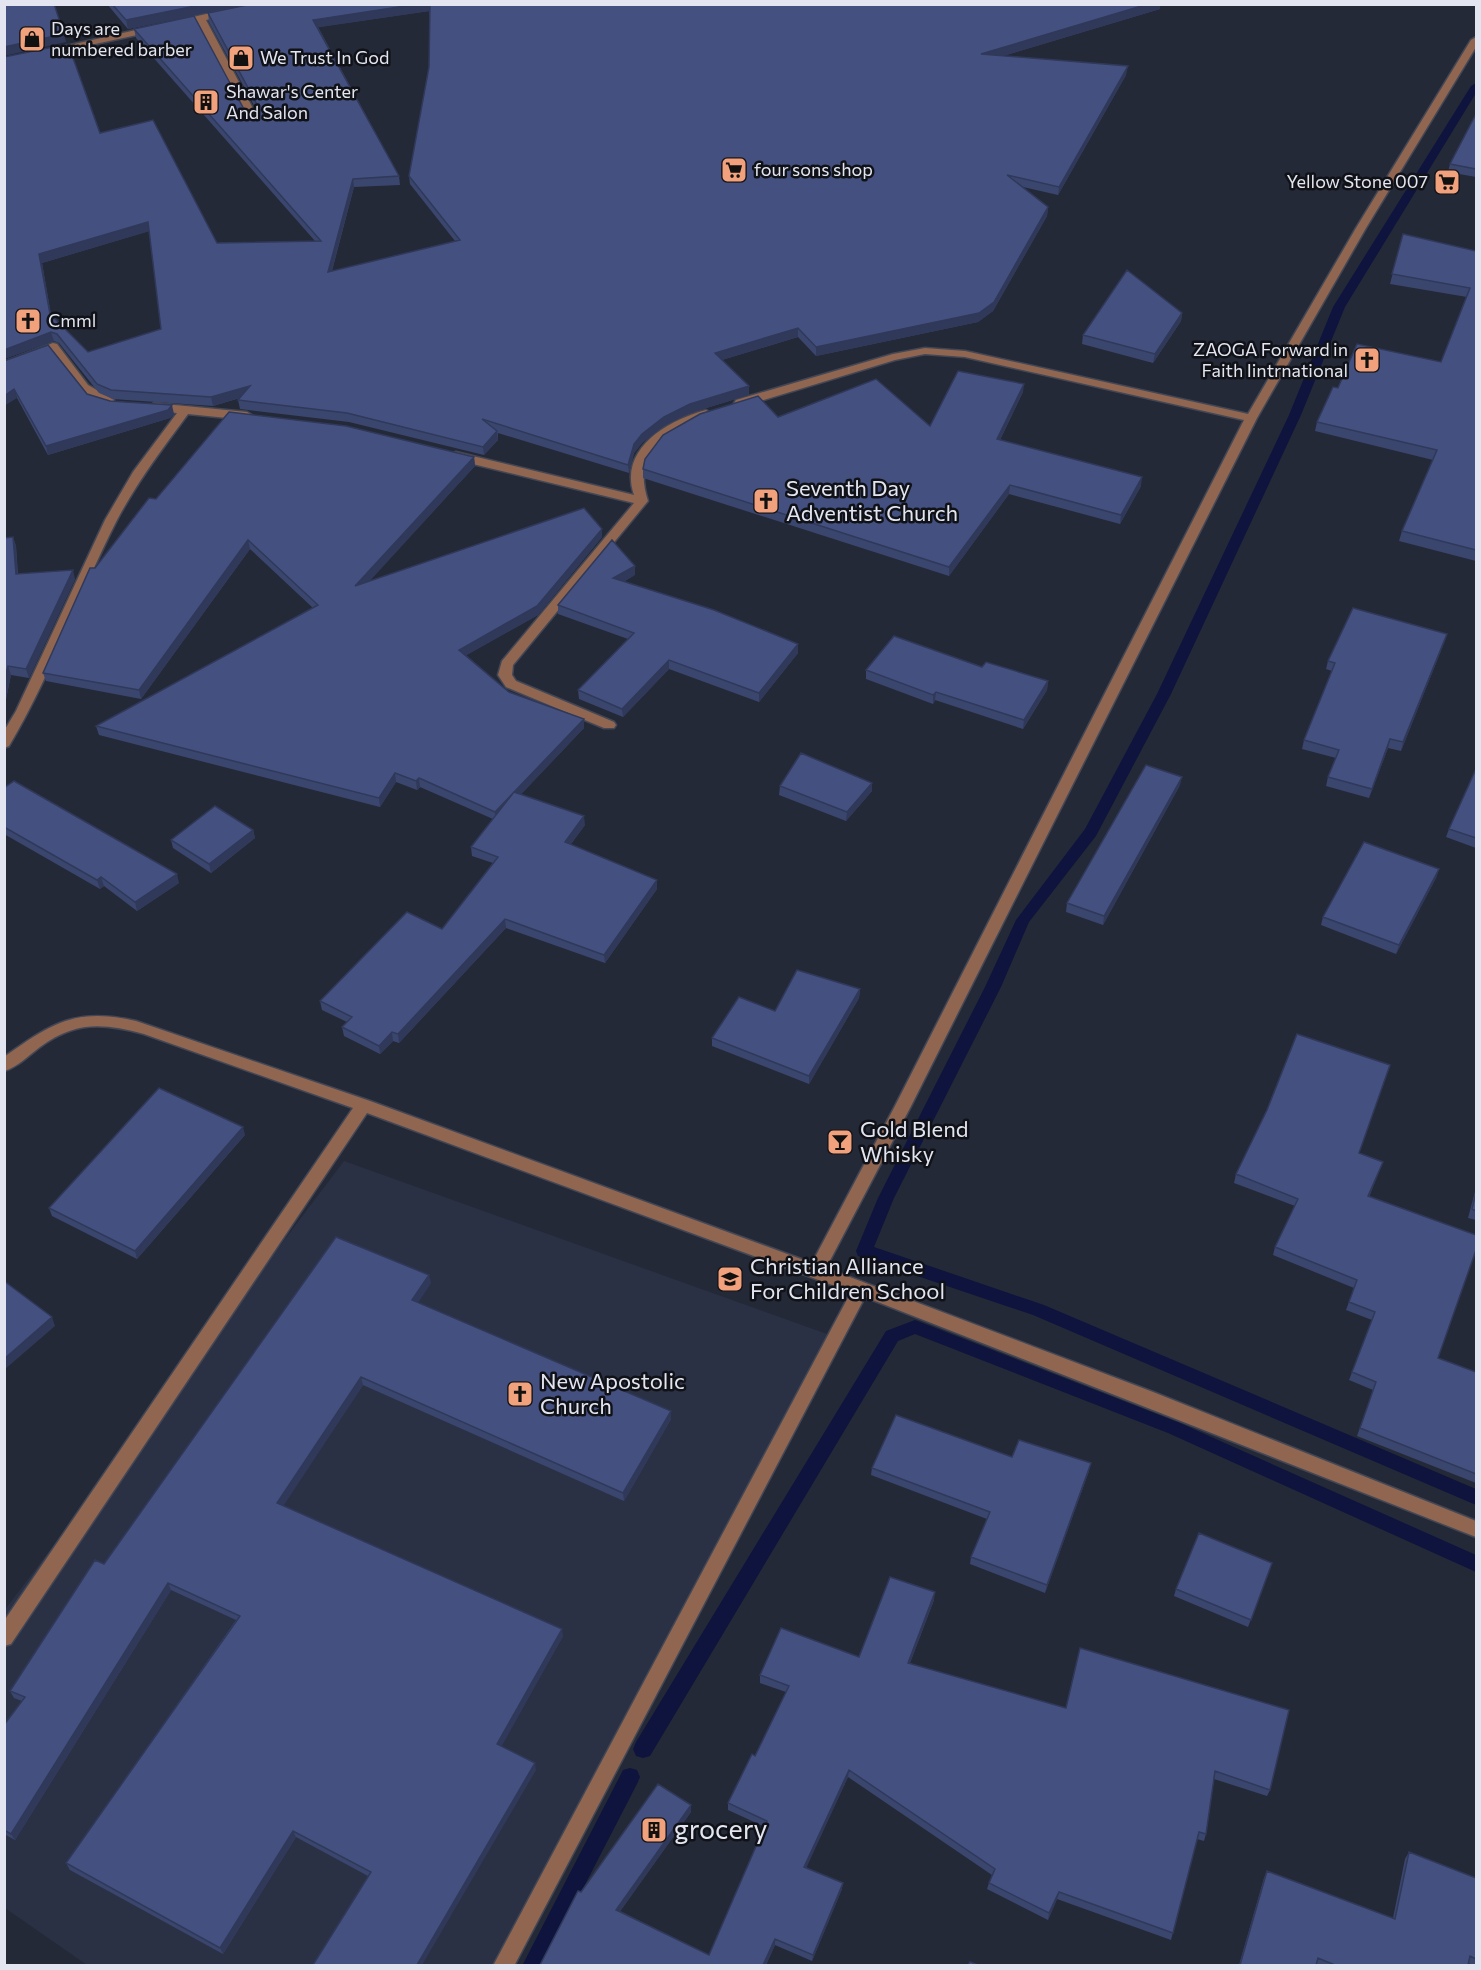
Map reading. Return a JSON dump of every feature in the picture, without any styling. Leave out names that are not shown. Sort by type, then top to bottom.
[{"type":"street","points":[[39,54],[243,10]]},
{"type":"street","points":[[200,18],[254,120]]},
{"type":"street","points":[[816,1270],[908,1098],[1251,418],[1361,228],[1476,40]]},
{"type":"street","points":[[4,366],[53,346],[94,398],[123,405]]},
{"type":"street","points":[[642,501],[635,480],[638,465],[646,450],[664,432],[721,409],[893,357],[925,351],[965,354],[1251,418]]},
{"type":"street","points":[[144,406],[256,417]]},
{"type":"street","points":[[4,743],[23,711],[111,520],[137,476],[186,409]]},
{"type":"street","points":[[448,453],[642,501]]},
{"type":"street","points":[[609,725],[511,684],[505,675],[512,658],[642,501]]},
{"type":"street","points":[[4,1065],[63,1026],[91,1021],[115,1021],[146,1029],[364,1105],[816,1270],[1476,1529]]},
{"type":"street","points":[[4,1638],[364,1105]]},
{"type":"street","points":[[502,1965],[861,1288]]},
{"type":"shaded area","points":[[344,1161],[827,1334],[492,1965],[87,1965],[5,1908],[4,1611]]},
{"type":"building","points":[[4,4],[54,4],[64,34],[4,47]]},
{"type":"building","points":[[112,4],[205,4],[126,20]]},
{"type":"building","points":[[252,4],[418,4],[313,20],[399,176],[353,179],[328,272],[460,240],[409,176],[429,67],[430,4],[1148,4],[981,54],[1128,66],[1059,187],[1007,175],[1048,207],[994,302],[979,313],[816,347],[798,328],[715,353],[749,386],[690,404],[664,417],[642,434],[634,444],[628,465],[482,419],[497,431],[483,447],[347,413],[238,400],[250,386],[211,397],[111,390],[97,384],[57,334],[51,332],[4,350],[4,57],[68,44],[100,133],[153,120],[217,243],[321,241],[134,29],[194,16],[246,113],[254,116],[260,110],[208,13]],"holes":[[[148,222],[161,329],[88,352],[50,314],[39,254]]]},
{"type":"building","points":[[1476,114],[1476,169],[1450,164]]},
{"type":"building","points":[[1403,234],[1476,251],[1476,550],[1402,531],[1437,450],[1317,422],[1333,387],[1338,388],[1357,344],[1441,362],[1470,288],[1392,274]]},
{"type":"building","points":[[1127,270],[1182,313],[1155,354],[1083,335]]},
{"type":"building","points":[[48,345],[87,394],[110,401],[172,405],[168,410],[46,446],[14,389],[4,396],[4,361]]},
{"type":"building","points":[[958,371],[1024,384],[997,439],[1142,477],[1121,515],[1010,485],[949,567],[643,469],[645,459],[663,435],[700,414],[758,396],[778,417],[876,379],[930,426]]},
{"type":"building","points":[[229,412],[346,426],[474,457],[355,586],[584,508],[602,529],[537,606],[459,650],[509,692],[584,719],[495,812],[419,778],[416,781],[395,773],[379,798],[96,726],[318,605],[248,540],[139,690],[43,673],[90,568],[95,568],[149,498],[156,499]]},
{"type":"building","points":[[13,537],[16,574],[73,570],[26,669],[8,666],[4,682],[4,538]]},
{"type":"building","points":[[612,540],[635,566],[613,578],[714,610],[798,644],[759,693],[669,660],[622,709],[578,690],[634,633],[558,605]]},
{"type":"building","points":[[1353,608],[1447,634],[1403,742],[1390,739],[1372,789],[1328,777],[1339,750],[1304,740],[1335,663],[1328,661]]},
{"type":"building","points":[[894,636],[982,667],[986,662],[1048,681],[1024,720],[936,692],[933,695],[866,670]]},
{"type":"building","points":[[801,753],[872,783],[847,812],[780,786]]},
{"type":"building","points":[[1146,765],[1182,777],[1104,916],[1067,903]]},
{"type":"building","points":[[1476,769],[1476,838],[1449,829]]},
{"type":"building","points":[[14,781],[177,874],[135,902],[101,877],[97,880],[4,827],[4,788]]},
{"type":"building","points":[[514,792],[584,816],[565,842],[657,880],[604,955],[505,919],[398,1034],[392,1032],[379,1046],[342,1027],[352,1017],[320,1001],[407,912],[442,929],[498,857],[471,847]]},
{"type":"building","points":[[215,806],[253,830],[209,864],[171,840]]},
{"type":"building","points":[[1364,842],[1439,869],[1399,945],[1323,917]]},
{"type":"building","points":[[797,970],[860,989],[809,1076],[712,1038],[739,997],[775,1011]]},
{"type":"building","points":[[1297,1034],[1390,1065],[1359,1153],[1383,1162],[1368,1196],[1476,1235],[1476,1250],[1438,1358],[1476,1372],[1476,1474],[1360,1428],[1376,1382],[1352,1372],[1375,1312],[1349,1302],[1357,1280],[1275,1247],[1298,1199],[1236,1174],[1267,1110]]},
{"type":"building","points":[[159,1088],[243,1127],[135,1251],[49,1208]]},
{"type":"building","points":[[1476,1192],[1476,1211],[1472,1209]]},
{"type":"building","points":[[336,1237],[429,1275],[412,1300],[671,1411],[623,1493],[361,1377],[277,1503],[562,1629],[497,1744],[535,1763],[417,1965],[313,1965],[371,1872],[293,1831],[220,1948],[66,1863],[240,1616],[168,1583],[11,1834],[4,1830],[4,1725],[25,1697],[10,1691],[95,1560],[104,1564]]},
{"type":"building","points":[[4,1281],[52,1317],[4,1359]]},
{"type":"building","points":[[896,1415],[1012,1457],[1019,1440],[1091,1463],[1047,1585],[971,1557],[990,1512],[872,1468]]},
{"type":"building","points":[[1199,1533],[1272,1563],[1251,1620],[1176,1589]]},
{"type":"building","points":[[890,1577],[935,1592],[908,1663],[1066,1708],[1080,1648],[1289,1710],[1270,1790],[1215,1771],[1206,1834],[1199,1832],[1173,1933],[1059,1892],[1049,1913],[989,1883],[995,1869],[849,1770],[804,1867],[843,1883],[813,1955],[775,1939],[763,1965],[540,1965],[578,1891],[581,1892],[658,1784],[691,1805],[616,1910],[709,1955],[767,1821],[728,1803],[752,1754],[755,1756],[789,1686],[760,1675],[781,1628],[859,1657]]},
{"type":"building","points":[[1409,1852],[1476,1878],[1476,1959],[1470,1956],[1468,1965],[1335,1965],[1318,1958],[1316,1965],[1240,1965],[1267,1871],[1395,1919]]},
{"type":"waterway","points":[[1476,86],[1339,307],[1295,415],[1164,694],[1091,832],[1023,920],[993,987],[886,1198],[864,1251],[1038,1310],[1476,1497]]},
{"type":"waterway","points":[[643,1749],[892,1336],[915,1327],[1174,1428],[1476,1564]]},
{"type":"waterway","points":[[532,1966],[630,1777]]},
{"type":"place","name":"Days are numbered barber","points":[[32,39]]},
{"type":"place","name":"We Trust In God","points":[[241,58]]},
{"type":"place","name":"Shawar's Center And Salon","points":[[206,102]]},
{"type":"place","name":"four sons shop","points":[[734,170]]},
{"type":"place","name":"Yellow Stone 007","points":[[1447,182]]},
{"type":"place","name":"Cmml","points":[[28,321]]},
{"type":"place","name":"ZAOGA Forward in Faith Iintrnational","points":[[1367,360]]},
{"type":"place","name":"Seventh Day Adventist Church","points":[[766,501]]},
{"type":"place","name":"Gold Blend Whisky","points":[[840,1142]]},
{"type":"place","name":"Christian Alliance For Children School","points":[[730,1279]]},
{"type":"place","name":"New Apostolic Church","points":[[520,1394]]},
{"type":"place","name":"grocery","points":[[654,1830]]}]
